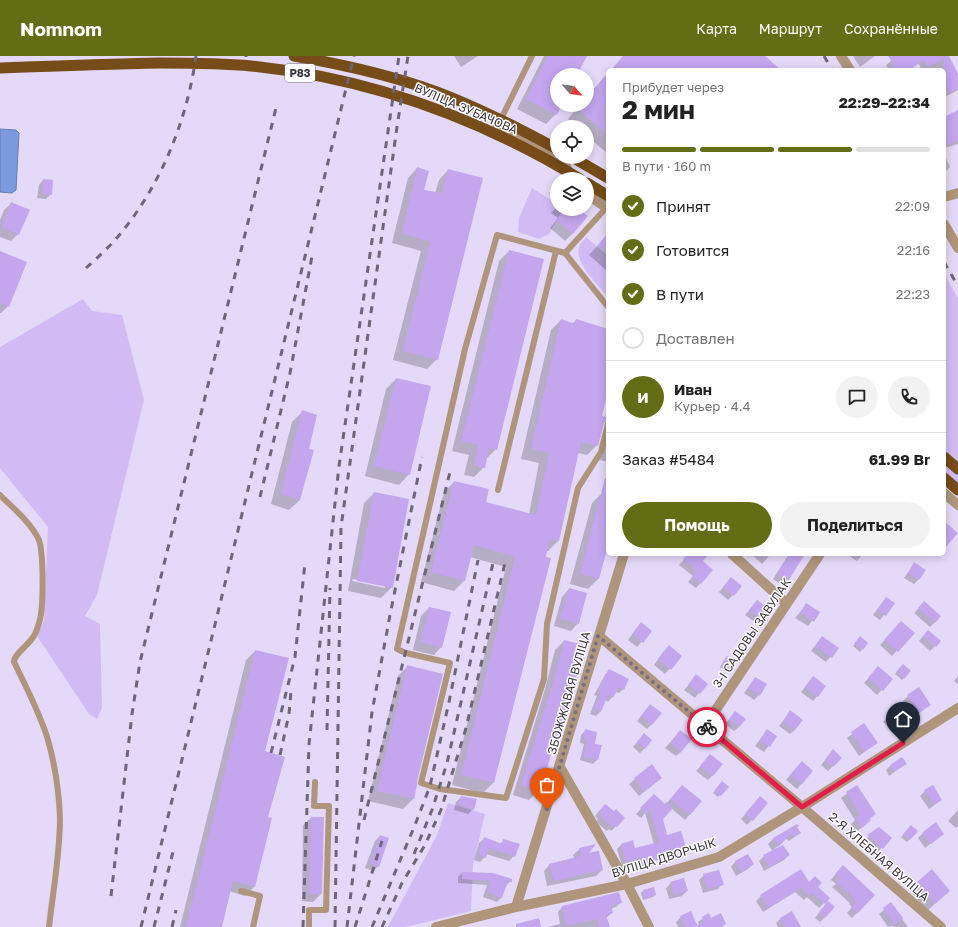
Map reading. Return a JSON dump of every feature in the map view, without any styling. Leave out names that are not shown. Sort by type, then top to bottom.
[{"type":"highway","name":"ВУЛІЦА ЗУБАЧОВА","points":[[294,56],[356,68],[450,97],[488,113],[550,145]]},
{"type":"highway","name":"ВУЛІЦА ЗУБАЧОВА","points":[[0,68],[185,63],[249,66],[325,76],[377,89],[443,111],[517,145],[567,172]]},
{"type":"highway","points":[[584,164],[606,177]]},
{"type":"highway","points":[[594,188],[606,195]]},
{"type":"highway","points":[[946,459],[958,469]]},
{"type":"highway","points":[[946,480],[958,490]]},
{"type":"street","points":[[841,56],[849,68]]},
{"type":"street","points":[[497,126],[564,163],[570,172]]},
{"type":"street","points":[[946,196],[958,193]]},
{"type":"street","points":[[594,199],[606,207]]},
{"type":"street","points":[[946,227],[958,248]]},
{"type":"street","points":[[946,495],[958,506]]},
{"type":"street","name":"ЗБОЖЖАВАЯ ВУЛІЦА","points":[[516,907],[623,556]]},
{"type":"street","points":[[734,556],[786,603]]},
{"type":"street","name":"3-І САДОВЫ ЗАВУЛАК","points":[[705,726],[819,556]]},
{"type":"street","name":"2-Я ХЛЕБНАЯ ВУЛІЦА","points":[[598,636],[802,807],[941,927]]},
{"type":"street","name":"ВУЛІЦА ДВОРЧЫК","points":[[441,926],[516,907],[627,884],[719,857],[802,807],[958,708]]},
{"type":"street","points":[[560,767],[627,884],[649,927]]},
{"type":"lane","points":[[497,126],[532,56]]},
{"type":"lane","points":[[565,253],[606,209]]},
{"type":"lane","points":[[606,304],[565,253],[497,235],[465,349],[397,649],[406,653],[450,663],[421,783],[447,790],[506,798],[544,679],[546,624],[578,488],[601,452],[606,432]]},
{"type":"lane","points":[[498,490],[556,251]]},
{"type":"lane","points":[[0,495],[32,529],[39,539],[42,551],[42,613],[34,637],[23,650],[16,654],[14,662],[43,726],[56,775],[60,818],[49,927]]},
{"type":"lane","points":[[309,927],[309,910],[326,910],[329,806],[314,806],[315,782]]},
{"type":"lane","points":[[241,891],[260,896],[253,927]]},
{"type":"shaded area","points":[[532,188],[550,200],[550,216],[559,216],[549,234],[539,239],[518,232],[519,218]]},
{"type":"shaded area","points":[[586,237],[606,254],[606,295],[588,274],[580,260],[578,253],[581,243]]},
{"type":"shaded area","points":[[946,277],[958,298],[958,485],[946,475]]},
{"type":"shaded area","points":[[83,299],[92,311],[122,315],[144,400],[97,595],[85,616],[100,624],[102,708],[97,719],[89,714],[37,636],[44,620],[48,527],[0,468],[0,347]]},
{"type":"shaded area","points":[[448,803],[485,814],[473,865],[471,911],[406,927],[388,927],[437,835]]},
{"type":"water","points":[[0,129],[16,130],[19,133],[16,190],[12,193],[0,192]]},
{"type":"building","points":[[548,56],[587,56],[581,68],[550,68],[550,111],[526,99]]},
{"type":"building","points":[[623,56],[765,56],[779,68],[613,68]]},
{"type":"building","points":[[888,56],[949,56],[958,74],[958,89],[950,93],[946,85],[946,68],[944,68],[944,59],[928,67],[924,60],[912,68],[896,68]]},
{"type":"building","points":[[606,75],[606,133],[594,123],[594,120],[590,120],[581,112],[594,112],[594,89]]},
{"type":"building","points":[[958,110],[958,141],[946,144],[946,116]]},
{"type":"building","points":[[551,112],[558,112],[557,115]]},
{"type":"building","points":[[417,167],[429,171],[424,190],[442,193],[448,169],[483,178],[438,360],[403,351],[430,242],[402,233]]},
{"type":"building","points":[[43,179],[53,180],[52,195],[42,194]]},
{"type":"building","points":[[11,202],[30,210],[19,235],[1,227]]},
{"type":"building","points":[[560,216],[588,216],[573,234],[556,220]]},
{"type":"building","points":[[606,235],[606,251],[598,245]]},
{"type":"building","points":[[509,250],[544,259],[497,450],[489,448],[485,468],[474,465],[478,445],[461,441]]},
{"type":"building","points":[[0,251],[27,262],[9,307],[0,303]]},
{"type":"building","points":[[561,319],[575,324],[576,319],[606,328],[606,399],[602,416],[606,417],[606,422],[604,423],[598,446],[581,442],[559,541],[549,540],[546,557],[551,558],[494,783],[461,775],[515,557],[474,545],[465,581],[431,572],[454,481],[489,489],[486,502],[536,515],[549,453],[531,449]]},
{"type":"building","points":[[396,378],[431,386],[410,475],[374,466]]},
{"type":"building","points":[[302,410],[317,415],[309,449],[314,450],[300,500],[281,494]]},
{"type":"building","points":[[606,478],[606,553],[599,579],[580,574]]},
{"type":"building","points":[[374,492],[409,499],[393,588],[357,581]]},
{"type":"building","points":[[946,523],[958,533],[946,547]]},
{"type":"building","points":[[686,556],[707,556],[703,561],[713,570],[701,584],[692,576],[697,571],[683,559]]},
{"type":"building","points":[[789,556],[804,556],[788,581],[777,574]]},
{"type":"building","points":[[914,562],[926,570],[919,580],[908,573]]},
{"type":"building","points":[[731,577],[742,586],[734,596],[723,587]]},
{"type":"building","points":[[569,588],[587,593],[579,624],[560,619]]},
{"type":"building","points":[[886,597],[895,603],[886,616],[877,610]]},
{"type":"building","points":[[757,600],[769,609],[761,619],[749,610]]},
{"type":"building","points":[[924,601],[941,616],[935,623],[918,608]]},
{"type":"building","points":[[806,603],[820,612],[814,622],[800,613]]},
{"type":"building","points":[[429,607],[451,612],[442,648],[420,642]]},
{"type":"building","points":[[901,621],[915,633],[898,652],[884,640]]},
{"type":"building","points":[[641,622],[652,631],[643,643],[632,634]]},
{"type":"building","points":[[928,630],[941,641],[936,647],[923,636]]},
{"type":"building","points":[[822,636],[839,648],[832,658],[815,646]]},
{"type":"building","points":[[860,636],[868,643],[863,650],[854,644]]},
{"type":"building","points":[[564,640],[584,645],[574,684],[573,683],[540,791],[521,785],[554,679]]},
{"type":"building","points":[[669,645],[682,656],[671,670],[658,659]]},
{"type":"building","points":[[255,650],[289,658],[265,751],[285,757],[268,817],[272,818],[255,887],[233,881],[222,927],[186,927]]},
{"type":"building","points":[[727,656],[736,662],[730,670],[721,665]]},
{"type":"building","points":[[903,664],[911,671],[904,679],[896,672]]},
{"type":"building","points":[[407,665],[443,674],[414,799],[377,791]]},
{"type":"building","points":[[878,666],[893,679],[883,691],[868,678]]},
{"type":"building","points":[[609,669],[629,679],[624,690],[619,687],[613,698],[608,695],[601,712],[594,709],[601,691],[598,690]]},
{"type":"building","points":[[696,674],[708,684],[700,694],[688,685]]},
{"type":"building","points":[[813,676],[826,686],[818,697],[805,687]]},
{"type":"building","points":[[755,677],[767,684],[760,696],[748,688]]},
{"type":"building","points":[[919,687],[931,705],[919,713],[907,695]]},
{"type":"building","points":[[650,704],[662,713],[652,725],[641,716]]},
{"type":"building","points":[[894,709],[911,725],[904,732],[887,717]]},
{"type":"building","points":[[790,710],[803,720],[795,730],[783,721]]},
{"type":"building","points":[[735,711],[746,719],[739,727],[729,719]]},
{"type":"building","points":[[864,723],[878,743],[864,752],[851,732]]},
{"type":"building","points":[[585,729],[597,732],[595,744],[602,745],[598,760],[583,757],[587,740],[583,739]]},
{"type":"building","points":[[767,729],[777,736],[770,747],[759,741]]},
{"type":"building","points":[[680,730],[692,739],[681,752],[670,743]]},
{"type":"building","points":[[644,733],[652,740],[645,749],[637,742]]},
{"type":"building","points":[[833,749],[842,758],[833,767],[825,760]]},
{"type":"building","points":[[710,754],[723,764],[713,776],[700,766]]},
{"type":"building","points":[[902,757],[907,764],[897,770],[893,770],[890,765]]},
{"type":"building","points":[[802,761],[813,771],[802,784],[790,775]]},
{"type":"building","points":[[652,764],[662,778],[644,792],[634,778]]},
{"type":"building","points":[[722,781],[729,787],[721,796],[714,791]]},
{"type":"building","points":[[682,785],[702,801],[690,815],[670,799]]},
{"type":"building","points":[[857,785],[876,814],[869,819],[871,820],[862,828],[855,818],[860,815],[846,792]]},
{"type":"building","points":[[933,785],[942,800],[934,805],[924,790]]},
{"type":"building","points":[[654,794],[665,804],[666,802],[673,808],[663,819],[667,835],[681,831],[686,847],[656,855],[658,860],[642,864],[641,858],[626,862],[621,844],[633,840],[635,848],[659,842],[650,810],[646,814],[640,808]]},
{"type":"building","points":[[461,796],[477,799],[474,810],[458,805]]},
{"type":"building","points":[[760,796],[768,803],[753,821],[745,814]]},
{"type":"building","points":[[605,804],[614,811],[616,809],[625,818],[617,827],[614,825],[612,827],[600,816],[602,814],[599,811]]},
{"type":"building","points":[[311,817],[324,817],[322,894],[309,894]]},
{"type":"building","points":[[936,822],[944,834],[931,844],[922,833]]},
{"type":"building","points":[[797,824],[799,826],[797,827],[801,833],[794,837],[791,834],[778,847],[773,838]]},
{"type":"building","points":[[911,825],[918,831],[910,840],[903,834]]},
{"type":"building","points":[[879,827],[892,838],[883,849],[867,835]]},
{"type":"building","points":[[380,835],[389,838],[379,867],[370,863]]},
{"type":"building","points":[[484,837],[502,844],[503,839],[520,844],[515,857],[489,848],[486,858],[478,855]]},
{"type":"building","points":[[596,844],[589,853],[599,851],[603,870],[554,881],[549,864],[581,856],[579,848]]},
{"type":"building","points":[[783,845],[790,855],[769,867],[763,855]]},
{"type":"building","points":[[748,854],[754,864],[741,872],[735,861]]},
{"type":"building","points":[[843,865],[875,895],[857,914],[851,907],[856,902],[853,899],[854,898],[836,882],[840,879],[835,874]]},
{"type":"building","points":[[801,869],[809,882],[815,876],[822,883],[818,887],[830,898],[825,904],[812,893],[809,896],[801,888],[768,908],[760,895]]},
{"type":"building","points":[[932,869],[950,891],[935,904],[916,883]]},
{"type":"building","points":[[719,870],[724,885],[707,889],[703,874]]},
{"type":"building","points":[[462,872],[493,873],[512,879],[512,882],[508,881],[502,898],[487,892],[491,881],[462,879]]},
{"type":"building","points":[[684,878],[688,891],[674,895],[670,882]]},
{"type":"building","points":[[654,887],[656,895],[645,898],[643,890]]},
{"type":"building","points":[[619,892],[622,903],[611,906],[613,913],[606,915],[610,927],[599,927],[597,919],[566,926],[562,906]]},
{"type":"building","points":[[828,901],[835,907],[825,918],[819,912]]},
{"type":"building","points":[[891,902],[903,918],[895,925],[883,908]]},
{"type":"building","points":[[691,911],[697,925],[704,922],[702,917],[709,913],[711,918],[721,913],[726,924],[720,927],[685,927],[680,916]]},
{"type":"building","points":[[792,911],[801,927],[785,927],[780,918]]},
{"type":"building","points":[[539,918],[541,927],[516,927],[516,924]]},
{"type":"railway","points":[[86,268],[112,244],[131,220],[158,177],[169,154],[186,106],[196,56]]},
{"type":"railway","points":[[141,927],[354,56]]},
{"type":"railway","points":[[303,927],[309,744],[339,466],[399,56]]},
{"type":"railway","points":[[335,927],[341,527],[408,56]]},
{"type":"railway","points":[[824,56],[831,68]]},
{"type":"railway","points":[[111,896],[132,714],[140,662],[276,108]]},
{"type":"railway","points":[[260,497],[290,373],[313,251]]},
{"type":"railway","points":[[946,265],[958,286]]},
{"type":"railway","points":[[347,927],[372,712],[422,457]]},
{"type":"railway","points":[[364,820],[451,468]]},
{"type":"railway","points":[[372,927],[430,786],[478,560]]},
{"type":"railway","points":[[271,753],[295,657],[305,563]]},
{"type":"railway","points":[[414,854],[432,810],[447,763],[493,563]]},
{"type":"railway","points":[[382,927],[402,883],[425,845],[441,810],[466,728],[505,563]]},
{"type":"railway","points":[[327,730],[330,588]]},
{"type":"railway","points":[[280,755],[289,714],[291,691]]},
{"type":"railway","points":[[355,927],[382,841]]},
{"type":"railway","points":[[154,927],[173,852]]},
{"type":"railway","points":[[172,927],[176,910]]},
{"type":"way so far","points":[[547,809],[598,636],[707,727]]},
{"type":"route","points":[[707,727],[802,807],[903,743]]}]
